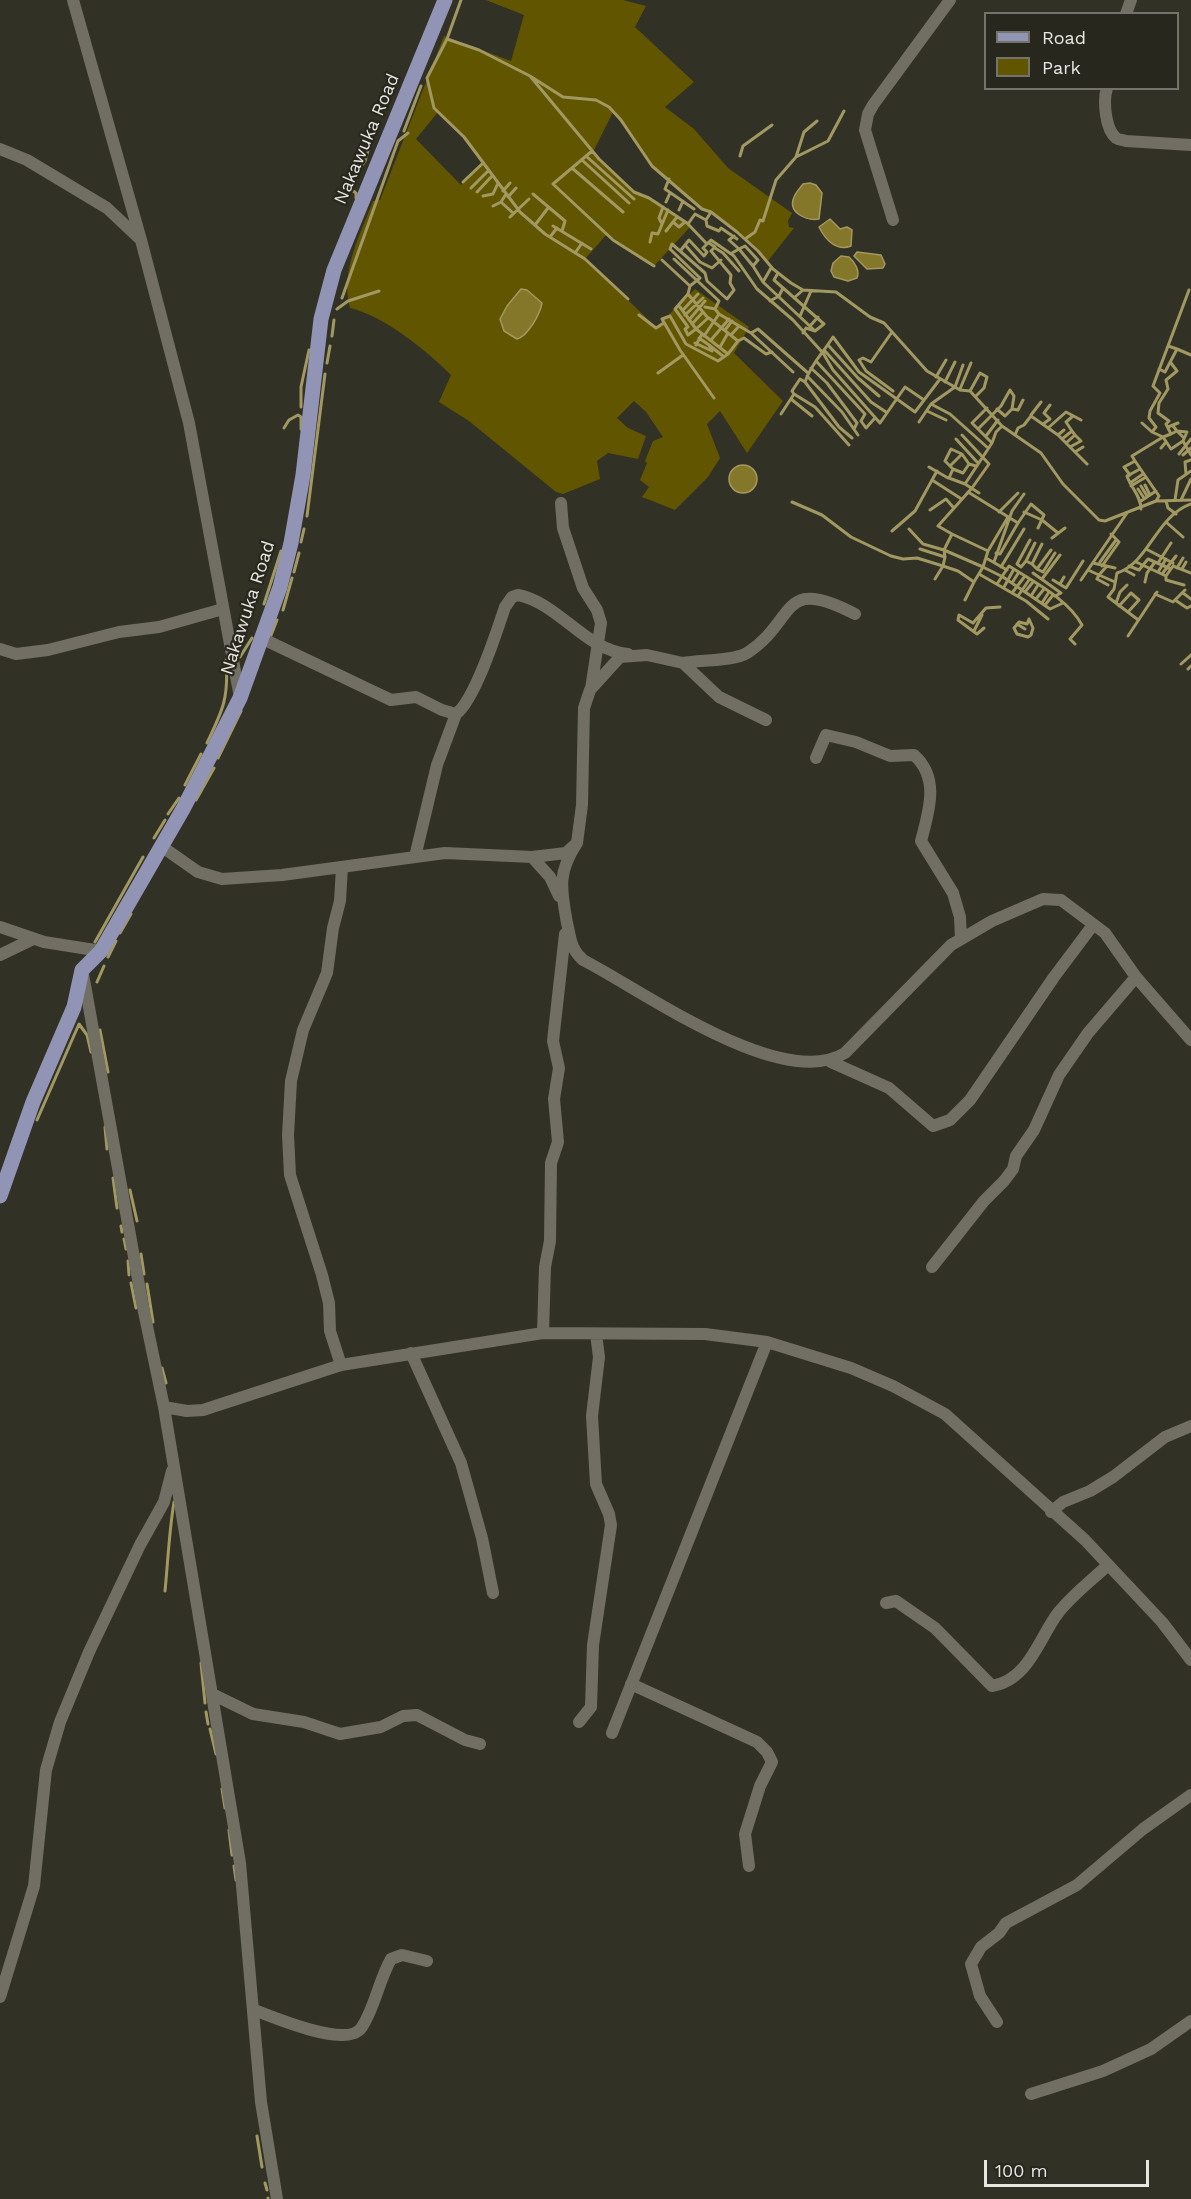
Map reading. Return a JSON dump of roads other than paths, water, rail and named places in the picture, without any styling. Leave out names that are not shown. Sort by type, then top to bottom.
[{"type":"main road","name":"Nakawuka Road","points":[[82,970],[101,951],[201,776],[240,698],[280,587],[297,512],[321,319],[334,270],[445,0]]},
{"type":"main road","points":[[0,1196],[33,1102],[74,1007],[82,970]]},
{"type":"street","points":[[73,0],[141,240],[189,423],[240,698]]},
{"type":"street","points":[[893,220],[865,130],[865,122],[873,105],[950,0]]},
{"type":"street","points":[[1106,90],[1104,98],[1111,130],[1116,138],[1126,141],[1191,145]]},
{"type":"street","points":[[0,149],[27,160],[107,208],[141,240]]},
{"type":"street","points":[[561,503],[563,528],[583,588],[597,610],[601,623],[590,690],[584,708],[582,805],[577,843],[566,861],[560,894],[570,943],[583,960],[705,1030],[747,1049],[809,1061],[831,1062],[889,1088],[933,1126],[950,1120],[970,1100],[1053,977],[1093,925]]},
{"type":"street","points":[[415,857],[437,765],[456,714],[461,710],[474,687],[505,607],[512,597],[524,596],[541,604],[615,653],[666,658],[683,663],[744,655],[770,634],[788,606],[801,599],[815,597],[829,600],[855,614]]},
{"type":"street","points":[[0,649],[16,654],[48,650],[119,632],[159,627],[223,609]]},
{"type":"street","points":[[261,638],[391,700],[416,697],[456,714]]},
{"type":"street","points":[[590,690],[610,665],[628,654]]},
{"type":"street","points":[[683,663],[719,697],[766,720]]},
{"type":"street","points":[[816,758],[826,735],[836,735],[890,756],[914,755],[922,763],[931,788],[930,804],[921,841],[923,849],[948,882],[960,917],[961,939]]},
{"type":"street","points":[[161,846],[198,872],[212,878],[282,875],[446,853],[532,857],[566,853],[577,843]]},
{"type":"street","points":[[532,857],[550,877],[562,904],[565,943],[553,1041],[559,1068],[554,1099],[558,1142],[551,1163],[550,1241],[545,1267],[543,1334]]},
{"type":"street","points":[[341,1365],[330,1331],[329,1302],[322,1275],[290,1174],[288,1135],[291,1081],[303,1030],[327,973],[333,928],[340,901],[342,867]]},
{"type":"street","points":[[831,1062],[845,1053],[951,945],[984,925],[1043,899],[1061,900],[1105,933],[1136,977],[1191,1040]]},
{"type":"street","points":[[960,917],[974,927],[984,925]]},
{"type":"street","points":[[0,927],[33,939],[101,951]]},
{"type":"street","points":[[0,955],[33,939]]},
{"type":"street","points":[[82,970],[164,1407],[240,1863],[261,2102],[277,2199]]},
{"type":"street","points":[[932,1267],[984,1201],[1008,1175],[1016,1156],[1034,1130],[1059,1075],[1088,1033],[1136,977]]},
{"type":"street","points":[[164,1407],[187,1411],[203,1410],[341,1365],[543,1334],[705,1334],[767,1342],[851,1368],[893,1386],[945,1414],[984,1446],[1108,1564],[1162,1622],[1191,1660]]},
{"type":"street","points":[[579,1722],[591,1707],[593,1645],[611,1525],[609,1514],[596,1484],[592,1416],[599,1358],[596,1334]]},
{"type":"street","points":[[612,1733],[767,1342]]},
{"type":"street","points":[[411,1353],[461,1463],[482,1538],[493,1593]]},
{"type":"street","points":[[158,1377],[170,1401],[187,1411]]},
{"type":"street","points":[[1051,1512],[1063,1502],[1090,1491],[1113,1477],[1165,1437],[1191,1426]]},
{"type":"street","points":[[0,1997],[34,1886],[46,1770],[60,1722],[96,1636],[164,1502],[173,1467]]},
{"type":"street","points":[[886,1603],[896,1601],[935,1628],[992,1686],[1002,1684],[1037,1652],[1058,1614],[1108,1564]]},
{"type":"street","points":[[631,1684],[757,1742],[767,1752],[772,1762],[760,1786],[745,1834],[749,1866]]},
{"type":"street","points":[[212,1694],[253,1714],[304,1722],[340,1734],[381,1727],[403,1716],[417,1714],[465,1740],[480,1744]]},
{"type":"street","points":[[997,2022],[980,1996],[970,1964],[981,1947],[999,1933],[1006,1923],[1083,1880],[1143,1829],[1191,1796]]},
{"type":"street","points":[[254,2010],[315,2031],[349,2035],[362,2028],[391,1959],[402,1955],[427,1961]]},
{"type":"street","points":[[1031,2094],[1103,2071],[1151,2049],[1191,2021]]},
{"type":"waterway","points":[[461,0],[447,39],[479,50],[530,76],[599,159],[634,192],[649,198],[687,223],[707,244],[711,240],[734,256],[757,289],[793,320],[880,423],[905,387],[924,400]]},
{"type":"waterway","points":[[447,39],[427,78],[434,108],[464,137],[520,212],[545,234],[585,259],[628,299]]},
{"type":"waterway","points":[[530,76],[563,97],[596,100],[609,107],[621,120],[652,166],[702,209],[711,212],[737,232],[758,251],[773,269],[803,290],[836,292],[870,317],[884,323],[927,371],[960,390],[970,391],[1002,426],[1041,453],[1063,484],[1099,520],[1105,521],[1156,501],[1191,500]]},
{"type":"waterway","points":[[404,131],[421,86]]},
{"type":"waterway","points":[[745,239],[755,232],[760,220],[763,221],[776,180],[796,157],[828,141],[844,111]]},
{"type":"waterway","points":[[796,157],[804,132],[817,121]]},
{"type":"waterway","points":[[740,156],[743,146],[772,125]]},
{"type":"waterway","points":[[342,298],[398,141],[408,133]]},
{"type":"waterway","points":[[356,174],[365,161],[371,139]]},
{"type":"waterway","points":[[592,151],[553,184],[613,240],[654,266]]},
{"type":"waterway","points":[[586,156],[634,199]]},
{"type":"waterway","points":[[582,160],[629,203]]},
{"type":"waterway","points":[[463,182],[482,164]]},
{"type":"waterway","points":[[572,168],[623,212]]},
{"type":"waterway","points":[[471,188],[488,171]]},
{"type":"waterway","points":[[477,192],[492,176]]},
{"type":"waterway","points":[[669,179],[665,189],[694,209]]},
{"type":"waterway","points":[[351,181],[346,186],[356,193],[356,198]]},
{"type":"waterway","points":[[483,196],[493,194],[498,183]]},
{"type":"waterway","points":[[503,191],[510,183]]},
{"type":"waterway","points":[[508,197],[516,188]]},
{"type":"waterway","points":[[666,202],[670,193]]},
{"type":"waterway","points":[[493,206],[501,202],[506,194]]},
{"type":"waterway","points":[[533,194],[565,221],[562,231]]},
{"type":"waterway","points":[[510,217],[529,199]]},
{"type":"waterway","points":[[679,210],[683,201]]},
{"type":"waterway","points":[[501,202],[513,213]]},
{"type":"waterway","points":[[661,222],[659,218],[663,207]]},
{"type":"waterway","points":[[535,225],[548,208]]},
{"type":"waterway","points":[[650,242],[652,233],[658,234],[668,210]]},
{"type":"waterway","points":[[711,212],[706,220],[707,226],[719,231],[721,228],[737,239]]},
{"type":"waterway","points":[[688,224],[695,214],[706,220]]},
{"type":"waterway","points":[[677,217],[673,222],[679,227],[685,222]]},
{"type":"waterway","points":[[666,231],[673,222]]},
{"type":"waterway","points":[[553,226],[591,249]]},
{"type":"waterway","points":[[550,237],[557,228]]},
{"type":"waterway","points":[[734,236],[729,240],[739,249],[745,246],[758,260],[753,266],[763,282]]},
{"type":"waterway","points":[[681,250],[689,240],[704,256],[707,252],[703,248],[707,244]]},
{"type":"waterway","points":[[575,253],[582,243]]},
{"type":"waterway","points":[[672,244],[705,273],[707,281],[727,299],[734,290],[730,283],[731,275],[711,251],[715,247],[709,243]]},
{"type":"waterway","points":[[662,260],[690,286],[700,278],[670,249],[672,244]]},
{"type":"waterway","points":[[686,246],[700,262],[712,268],[721,260]]},
{"type":"waterway","points":[[715,248],[723,253],[739,271]]},
{"type":"waterway","points":[[732,253],[739,249],[753,266]]},
{"type":"waterway","points":[[674,259],[719,301],[715,309],[719,314],[751,333],[793,372]]},
{"type":"waterway","points":[[771,268],[763,282],[814,330]]},
{"type":"waterway","points":[[778,273],[774,280],[824,324],[815,331],[806,328],[803,333]]},
{"type":"waterway","points":[[680,307],[696,329],[708,318],[688,294],[690,286]]},
{"type":"waterway","points":[[770,301],[779,296],[783,288]]},
{"type":"waterway","points":[[794,298],[803,290]]},
{"type":"waterway","points":[[1163,437],[1152,432],[1156,427],[1149,418],[1150,411],[1160,393],[1153,386],[1189,290]]},
{"type":"waterway","points":[[337,309],[348,301],[379,291]]},
{"type":"waterway","points":[[800,316],[811,291]]},
{"type":"waterway","points":[[688,294],[675,309],[688,327],[685,329],[688,335],[696,329],[728,354],[738,341],[744,338],[766,354],[772,352]]},
{"type":"waterway","points":[[683,310],[698,294]]},
{"type":"waterway","points":[[685,315],[703,298]]},
{"type":"waterway","points":[[689,320],[705,301]]},
{"type":"waterway","points":[[705,307],[715,309]]},
{"type":"waterway","points":[[692,324],[703,312]]},
{"type":"waterway","points":[[704,336],[719,314]]},
{"type":"waterway","points":[[639,315],[656,328],[664,323]]},
{"type":"waterway","points":[[714,398],[680,350],[662,319],[670,316],[686,344],[718,361],[728,354]]},
{"type":"waterway","points":[[810,326],[818,317]]},
{"type":"waterway","points":[[709,318],[738,341]]},
{"type":"waterway","points":[[711,340],[729,319]]},
{"type":"waterway","points":[[332,336],[334,320]]},
{"type":"waterway","points":[[725,330],[732,321]]},
{"type":"waterway","points":[[731,335],[739,326]]},
{"type":"waterway","points":[[751,333],[758,329],[808,373]]},
{"type":"waterway","points":[[892,332],[871,362],[863,358],[859,360],[866,371],[893,391]]},
{"type":"waterway","points":[[720,347],[728,333]]},
{"type":"waterway","points":[[696,345],[702,334]]},
{"type":"waterway","points":[[781,414],[794,394],[792,391],[800,379],[805,382],[814,364],[833,337],[859,372],[915,412],[940,379]]},
{"type":"waterway","points":[[699,338],[709,345]]},
{"type":"waterway","points":[[695,343],[712,351],[709,345],[724,357]]},
{"type":"waterway","points":[[828,345],[858,378],[879,396]]},
{"type":"waterway","points":[[327,363],[330,346]]},
{"type":"waterway","points":[[1159,369],[1165,372],[1177,349],[1168,346]]},
{"type":"waterway","points":[[1177,349],[1191,355]]},
{"type":"waterway","points":[[301,407],[301,387],[309,350]]},
{"type":"waterway","points":[[825,351],[871,402],[886,412]]},
{"type":"waterway","points":[[658,373],[683,355]]},
{"type":"waterway","points":[[936,377],[946,360]]},
{"type":"waterway","points":[[816,361],[865,414],[861,421],[866,428],[875,418]]},
{"type":"waterway","points":[[945,382],[955,362]]},
{"type":"waterway","points":[[960,389],[971,363]]},
{"type":"waterway","points":[[1171,363],[1177,371],[1166,380],[1168,389],[1159,403],[1158,413],[1169,421],[1166,424],[1171,434],[1163,437],[1171,449],[1183,441],[1187,432],[1177,431],[1183,437]]},
{"type":"waterway","points":[[919,422],[931,404],[955,387],[963,365]]},
{"type":"waterway","points":[[811,368],[827,383],[857,423],[854,429]]},
{"type":"waterway","points":[[970,391],[980,373],[987,377],[984,388],[976,396]]},
{"type":"waterway","points":[[307,516],[325,374]]},
{"type":"waterway","points":[[807,376],[842,412],[858,435]]},
{"type":"waterway","points":[[805,382],[839,427],[852,438]]},
{"type":"waterway","points":[[978,429],[1001,406],[1010,390],[1014,396],[1012,409]]},
{"type":"waterway","points":[[794,394],[815,407],[849,445]]},
{"type":"waterway","points":[[791,399],[812,416]]},
{"type":"waterway","points":[[997,409],[1005,416],[1012,409],[1018,410],[1023,400]]},
{"type":"waterway","points":[[1031,415],[1041,402]]},
{"type":"waterway","points":[[931,404],[950,414],[988,448]]},
{"type":"waterway","points":[[1043,424],[1050,419],[1044,413],[1050,405]]},
{"type":"waterway","points":[[987,408],[972,423],[992,443],[996,432],[1002,426]]},
{"type":"waterway","points":[[927,411],[946,420]]},
{"type":"waterway","points":[[1048,428],[1066,412],[1081,420]]},
{"type":"waterway","points":[[284,428],[289,420],[298,415],[301,417],[301,429]]},
{"type":"waterway","points":[[1015,435],[1018,428],[1024,425],[1031,416],[1058,435]]},
{"type":"waterway","points":[[1072,431],[1066,422],[1073,416]]},
{"type":"waterway","points":[[986,436],[998,420]]},
{"type":"waterway","points":[[1142,423],[1152,432]]},
{"type":"waterway","points":[[1168,427],[1178,423]]},
{"type":"waterway","points":[[1171,434],[1177,431],[1173,426]]},
{"type":"waterway","points":[[1064,430],[1058,435],[1087,464]]},
{"type":"waterway","points":[[1062,439],[1072,431],[1075,435]]},
{"type":"waterway","points":[[909,529],[923,544],[944,550],[952,534],[938,526],[972,488],[989,464],[962,435]]},
{"type":"waterway","points":[[1066,443],[1075,435],[1081,441],[1070,447]]},
{"type":"waterway","points":[[1141,509],[1127,476],[1130,475],[1124,467],[1135,461],[1132,456],[1163,437]]},
{"type":"waterway","points":[[956,439],[978,463]]},
{"type":"waterway","points":[[1179,454],[1191,439]]},
{"type":"waterway","points":[[1183,441],[1191,455]]},
{"type":"waterway","points":[[1161,448],[1166,442]]},
{"type":"waterway","points":[[965,484],[992,443]]},
{"type":"waterway","points":[[1075,452],[1083,447]]},
{"type":"waterway","points":[[1183,455],[1191,448]]},
{"type":"waterway","points":[[976,466],[969,464],[962,454],[951,449],[945,461],[953,469],[949,478],[979,493]]},
{"type":"waterway","points":[[950,466],[961,455]]},
{"type":"waterway","points":[[1186,474],[1185,462],[1191,460]]},
{"type":"waterway","points":[[1135,461],[1159,496],[1156,501]]},
{"type":"waterway","points":[[953,469],[963,473],[969,464]]},
{"type":"waterway","points":[[929,467],[948,478]]},
{"type":"waterway","points":[[1129,475],[1140,469]]},
{"type":"waterway","points":[[892,531],[915,511],[937,471]]},
{"type":"waterway","points":[[1175,500],[1178,480],[1191,471]]},
{"type":"waterway","points":[[1130,483],[1143,474]]},
{"type":"waterway","points":[[1131,486],[1146,477]]},
{"type":"waterway","points":[[1181,500],[1191,479]]},
{"type":"waterway","points":[[932,480],[960,498]]},
{"type":"waterway","points":[[1145,485],[1150,495]]},
{"type":"waterway","points":[[1141,486],[1147,496]]},
{"type":"waterway","points":[[1138,489],[1144,498]]},
{"type":"waterway","points":[[1141,501],[1156,491]]},
{"type":"waterway","points":[[968,492],[1018,523],[1031,504],[1044,515],[1038,528]]},
{"type":"waterway","points":[[999,512],[1018,493]]},
{"type":"waterway","points":[[994,562],[1012,511],[1024,494]]},
{"type":"waterway","points":[[930,510],[946,499],[953,507]]},
{"type":"waterway","points":[[1166,501],[1168,508],[1176,514]]},
{"type":"waterway","points":[[792,502],[822,515],[851,537],[891,556],[903,559],[917,558],[943,566],[945,557]]},
{"type":"waterway","points":[[1137,619],[1108,597],[1114,589],[1117,573],[1128,568],[1137,560],[1169,518],[1191,504]]},
{"type":"waterway","points":[[1024,512],[1042,520],[1058,533]]},
{"type":"waterway","points":[[1081,580],[1127,513]]},
{"type":"waterway","points":[[988,551],[1008,517]]},
{"type":"waterway","points":[[1166,522],[1183,537]]},
{"type":"waterway","points":[[996,553],[1000,554],[1018,523]]},
{"type":"waterway","points":[[1052,538],[1065,528]]},
{"type":"waterway","points":[[301,542],[304,529]]},
{"type":"waterway","points":[[1001,567],[1024,529]]},
{"type":"waterway","points":[[952,534],[988,551],[983,567],[1003,577],[1050,609],[1063,603]]},
{"type":"waterway","points":[[1102,566],[1119,542],[1111,534]]},
{"type":"waterway","points":[[1026,561],[1021,567],[1017,564],[1030,540]]},
{"type":"waterway","points":[[1100,562],[1116,540]]},
{"type":"waterway","points":[[1032,564],[1026,561],[1035,543]]},
{"type":"waterway","points":[[1158,563],[1171,543]]},
{"type":"waterway","points":[[1037,569],[1032,564],[1042,544]]},
{"type":"waterway","points":[[920,549],[945,557],[944,550],[983,567],[974,582]]},
{"type":"waterway","points":[[1146,549],[1173,563]]},
{"type":"waterway","points":[[1043,572],[1037,569],[1051,550]]},
{"type":"waterway","points":[[264,604],[281,551]]},
{"type":"waterway","points":[[294,572],[299,553]]},
{"type":"waterway","points":[[1043,572],[1055,553]]},
{"type":"waterway","points":[[1042,579],[1060,555]]},
{"type":"waterway","points":[[1162,574],[1176,556]]},
{"type":"waterway","points":[[986,558],[1007,570]]},
{"type":"waterway","points":[[1177,568],[1183,558]]},
{"type":"waterway","points":[[1129,566],[1139,570],[1148,559],[1171,569]]},
{"type":"waterway","points":[[1158,572],[1166,559]]},
{"type":"waterway","points":[[1053,580],[1066,588],[1083,561]]},
{"type":"waterway","points":[[1136,562],[1166,576],[1166,580],[1184,585]]},
{"type":"waterway","points":[[1145,582],[1147,573],[1155,562]]},
{"type":"waterway","points":[[1182,569],[1186,562]]},
{"type":"waterway","points":[[1093,563],[1115,568]]},
{"type":"waterway","points":[[935,579],[943,566],[958,571],[974,582],[965,600]]},
{"type":"waterway","points":[[997,584],[1009,566],[1059,599],[1082,625],[1070,639],[1075,644]]},
{"type":"waterway","points":[[1166,576],[1173,566],[1191,573]]},
{"type":"waterway","points":[[1088,570],[1099,575],[1106,567]]},
{"type":"waterway","points":[[1004,587],[1014,569]]},
{"type":"waterway","points":[[1125,570],[1134,575]]},
{"type":"waterway","points":[[1012,583],[1019,572]]},
{"type":"waterway","points":[[1033,573],[1061,593],[1055,596]]},
{"type":"waterway","points":[[979,574],[1026,601],[1048,619]]},
{"type":"waterway","points":[[1099,575],[1115,582]]},
{"type":"waterway","points":[[1099,575],[1097,579],[1108,585]]},
{"type":"waterway","points":[[1012,593],[1025,576]]},
{"type":"waterway","points":[[1060,584],[1064,577]]},
{"type":"waterway","points":[[283,610],[292,578]]},
{"type":"waterway","points":[[1018,596],[1029,580]]},
{"type":"waterway","points":[[1025,592],[1033,582]]},
{"type":"waterway","points":[[1031,596],[1038,585]]},
{"type":"waterway","points":[[1116,603],[1120,592],[1127,585]]},
{"type":"waterway","points":[[1036,599],[1044,589]]},
{"type":"waterway","points":[[1155,594],[1173,602],[1185,590]]},
{"type":"waterway","points":[[1042,603],[1049,592]]},
{"type":"waterway","points":[[1128,636],[1157,592]]},
{"type":"waterway","points":[[1119,606],[1131,593],[1139,600],[1128,612]]},
{"type":"waterway","points":[[1183,593],[1191,599]]},
{"type":"waterway","points":[[1045,605],[1053,595]]},
{"type":"waterway","points":[[1175,600],[1187,608],[1191,606]]},
{"type":"waterway","points":[[984,628],[977,634],[958,620],[959,615],[973,623],[986,608],[1000,607]]},
{"type":"waterway","points":[[974,631],[982,615]]},
{"type":"waterway","points":[[1029,619],[1033,628],[1031,635],[1028,637],[1017,634],[1014,628],[1019,622],[1027,624],[1029,619]]},
{"type":"waterway","points":[[270,638],[277,620]]},
{"type":"waterway","points":[[1017,624],[1025,629]]},
{"type":"waterway","points":[[240,657],[252,638]]},
{"type":"waterway","points":[[1181,664],[1191,655]]},
{"type":"waterway","points":[[207,743],[224,703],[227,684],[226,660]]},
{"type":"waterway","points":[[1188,669],[1191,666]]},
{"type":"waterway","points":[[218,758],[241,711]]},
{"type":"waterway","points":[[185,785],[201,754]]},
{"type":"waterway","points":[[196,800],[214,768]]},
{"type":"waterway","points":[[168,814],[179,798]]},
{"type":"waterway","points":[[154,838],[165,820]]},
{"type":"waterway","points":[[95,942],[143,857]]},
{"type":"waterway","points":[[120,933],[131,914]]},
{"type":"waterway","points":[[108,957],[116,941]]},
{"type":"waterway","points":[[97,982],[104,966]]},
{"type":"waterway","points":[[37,1120],[79,1024],[87,1035],[91,1052]]},
{"type":"waterway","points":[[100,1030],[108,1072]]},
{"type":"waterway","points":[[105,1127],[107,1149]]},
{"type":"waterway","points":[[113,1178],[117,1208]]},
{"type":"waterway","points":[[130,1190],[137,1221]]},
{"type":"waterway","points":[[121,1226],[122,1232]]},
{"type":"waterway","points":[[124,1239],[126,1249]]},
{"type":"waterway","points":[[141,1254],[144,1274]]},
{"type":"waterway","points":[[128,1261],[129,1275]]},
{"type":"waterway","points":[[131,1283],[136,1308]]},
{"type":"waterway","points":[[147,1284],[153,1322]]},
{"type":"waterway","points":[[162,1368],[166,1383]]},
{"type":"waterway","points":[[165,1591],[174,1502]]},
{"type":"waterway","points":[[201,1663],[205,1703]]},
{"type":"waterway","points":[[206,1712],[208,1724]]},
{"type":"waterway","points":[[210,1729],[216,1754]]},
{"type":"waterway","points":[[222,1789],[225,1808]]},
{"type":"waterway","points":[[229,1830],[232,1855]]},
{"type":"waterway","points":[[234,1866],[236,1880]]},
{"type":"waterway","points":[[257,2136],[262,2167]]},
{"type":"waterway","points":[[265,2183],[267,2190]]}]
